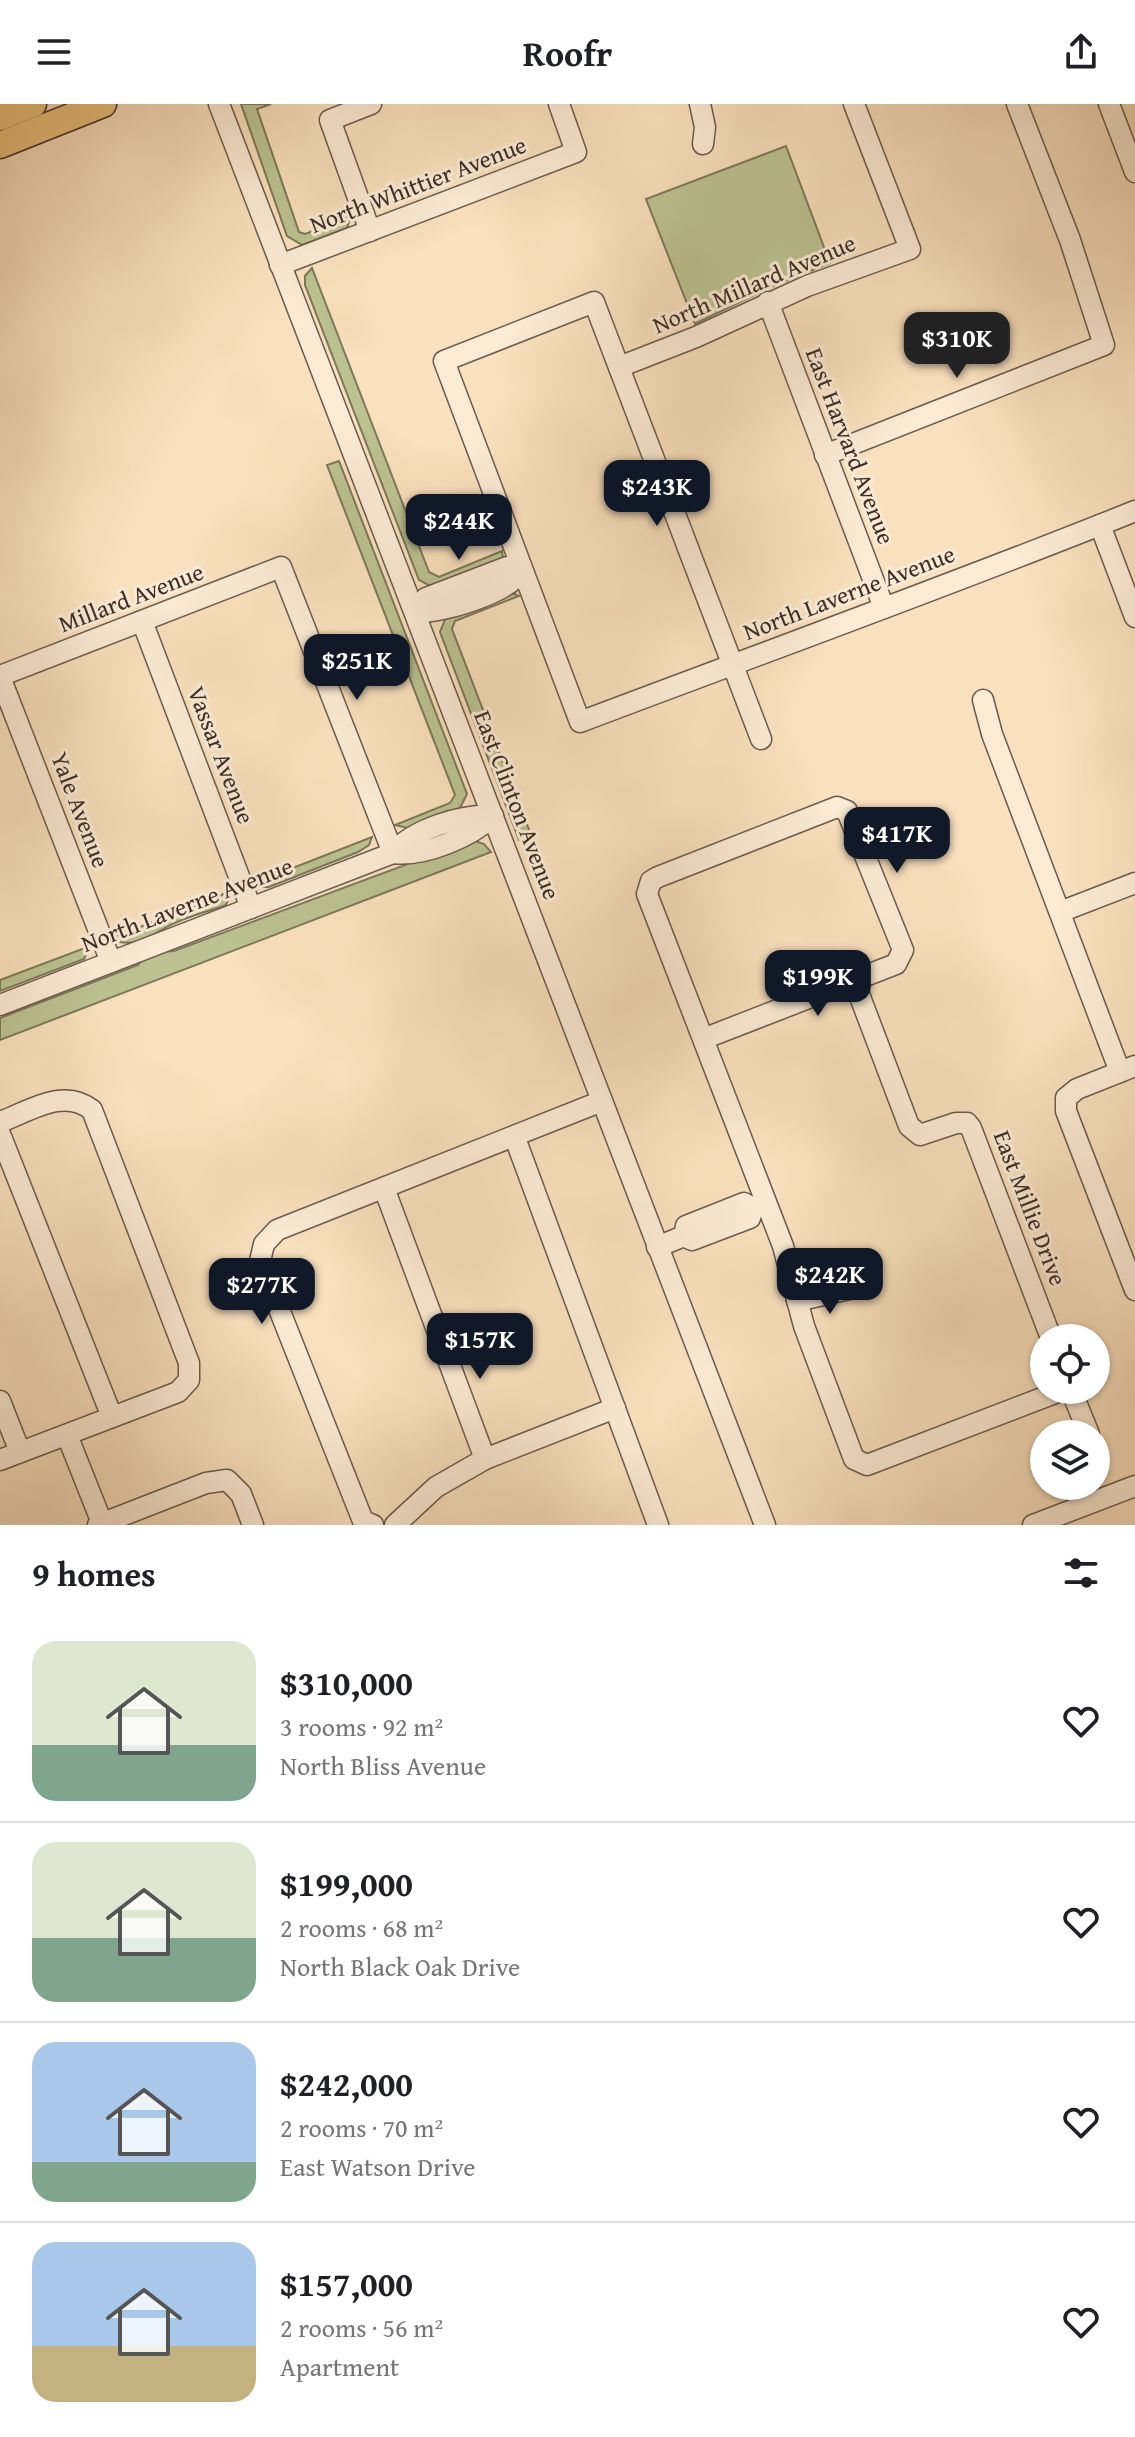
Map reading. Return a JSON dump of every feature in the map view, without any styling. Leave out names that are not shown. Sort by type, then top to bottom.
[{"type":"main road","points":[[0,117],[33,104]]},
{"type":"main road","points":[[0,145],[103,104]]},
{"type":"street","name":"East Clinton Avenue","points":[[219,104],[765,1525]]},
{"type":"street","points":[[370,231],[330,120],[371,104]]},
{"type":"street","name":"North Whittier Avenue","points":[[280,265],[576,152],[559,104]]},
{"type":"street","points":[[700,104],[705,127],[703,144]]},
{"type":"street","name":"North Millard Avenue","points":[[619,367],[696,337],[768,302],[910,249],[854,104]]},
{"type":"street","points":[[825,455],[1104,345],[1017,104]]},
{"type":"street","points":[[1109,104],[1135,170]]},
{"type":"street","points":[[522,571],[444,361],[594,302],[761,739]]},
{"type":"street","name":"East Harvard Avenue","points":[[768,302],[884,608]]},
{"type":"street","name":"North Laverne Avenue","points":[[522,571],[580,722],[1135,511]]},
{"type":"street","points":[[1100,525],[1135,617]]},
{"type":"street","name":"Millard Avenue","points":[[0,676],[281,567],[393,853]]},
{"type":"street","points":[[415,612],[426,598],[507,567],[522,571]]},
{"type":"street","name":"Vassar Avenue","points":[[142,621],[251,908]]},
{"type":"street","name":"Yale Avenue","points":[[0,676],[111,962]]},
{"type":"street","points":[[983,700],[992,734],[1060,912],[1128,1069],[1077,1089],[1066,1098],[1066,1111],[1135,1290]]},
{"type":"street","points":[[703,1039],[896,964],[902,958],[903,950],[850,817],[842,808],[658,877],[650,884],[647,894],[703,1039],[760,1205],[787,1257],[797,1301],[854,1459],[867,1465],[1030,1403]]},
{"type":"street","name":"North Laverne Avenue","points":[[0,1005],[393,853],[409,855],[479,829],[493,816]]},
{"type":"street","points":[[1060,912],[1135,883]]},
{"type":"street","name":"East Millie Drive","points":[[854,981],[914,1132],[926,1134],[962,1122],[971,1128],[1046,1324]]},
{"type":"street","points":[[0,1122],[60,1099],[79,1099],[92,1110],[189,1363],[189,1380],[178,1392],[0,1460]]},
{"type":"street","points":[[373,1525],[363,1521],[260,1261],[264,1244],[277,1230],[602,1101]]},
{"type":"street","points":[[0,1134],[112,1417]]},
{"type":"street","points":[[515,1138],[658,1525]]},
{"type":"street","points":[[384,1188],[485,1459]]},
{"type":"street","points":[[657,1247],[684,1236],[692,1240],[750,1218],[760,1205]]},
{"type":"street","points":[[797,1301],[853,1288]]},
{"type":"street","points":[[0,1401],[20,1452]]},
{"type":"street","points":[[395,1525],[436,1487],[485,1459],[615,1408]]},
{"type":"street","points":[[67,1435],[100,1524],[147,1516],[206,1483],[227,1480],[241,1494],[253,1525]]},
{"type":"street","points":[[1033,1525],[1135,1486]]},
{"type":"green space","points":[[241,104],[271,104],[257,109],[299,232],[305,234],[351,216],[347,228],[302,245],[287,236]]},
{"type":"green space","points":[[786,146],[830,263],[771,287],[695,324],[646,199]]},
{"type":"green space","points":[[312,268],[429,572],[439,577],[502,551],[503,558],[434,588],[419,580],[305,285],[305,276]]},
{"type":"green space","points":[[339,461],[467,794],[459,810],[412,829],[395,825],[450,803],[455,795],[327,465]]},
{"type":"green space","points":[[510,592],[519,596],[455,621],[452,629],[531,835],[519,840],[440,632],[446,617]]},
{"type":"green space","points":[[372,837],[369,845],[358,852],[269,887],[254,883]]},
{"type":"green space","points":[[472,840],[484,844],[491,852],[0,1040],[0,1018],[138,965],[149,955],[174,951]]},
{"type":"green space","points":[[231,891],[226,905],[179,921],[144,940],[119,942],[114,937]]},
{"type":"green space","points":[[90,946],[84,959],[0,991],[0,980]]}]
